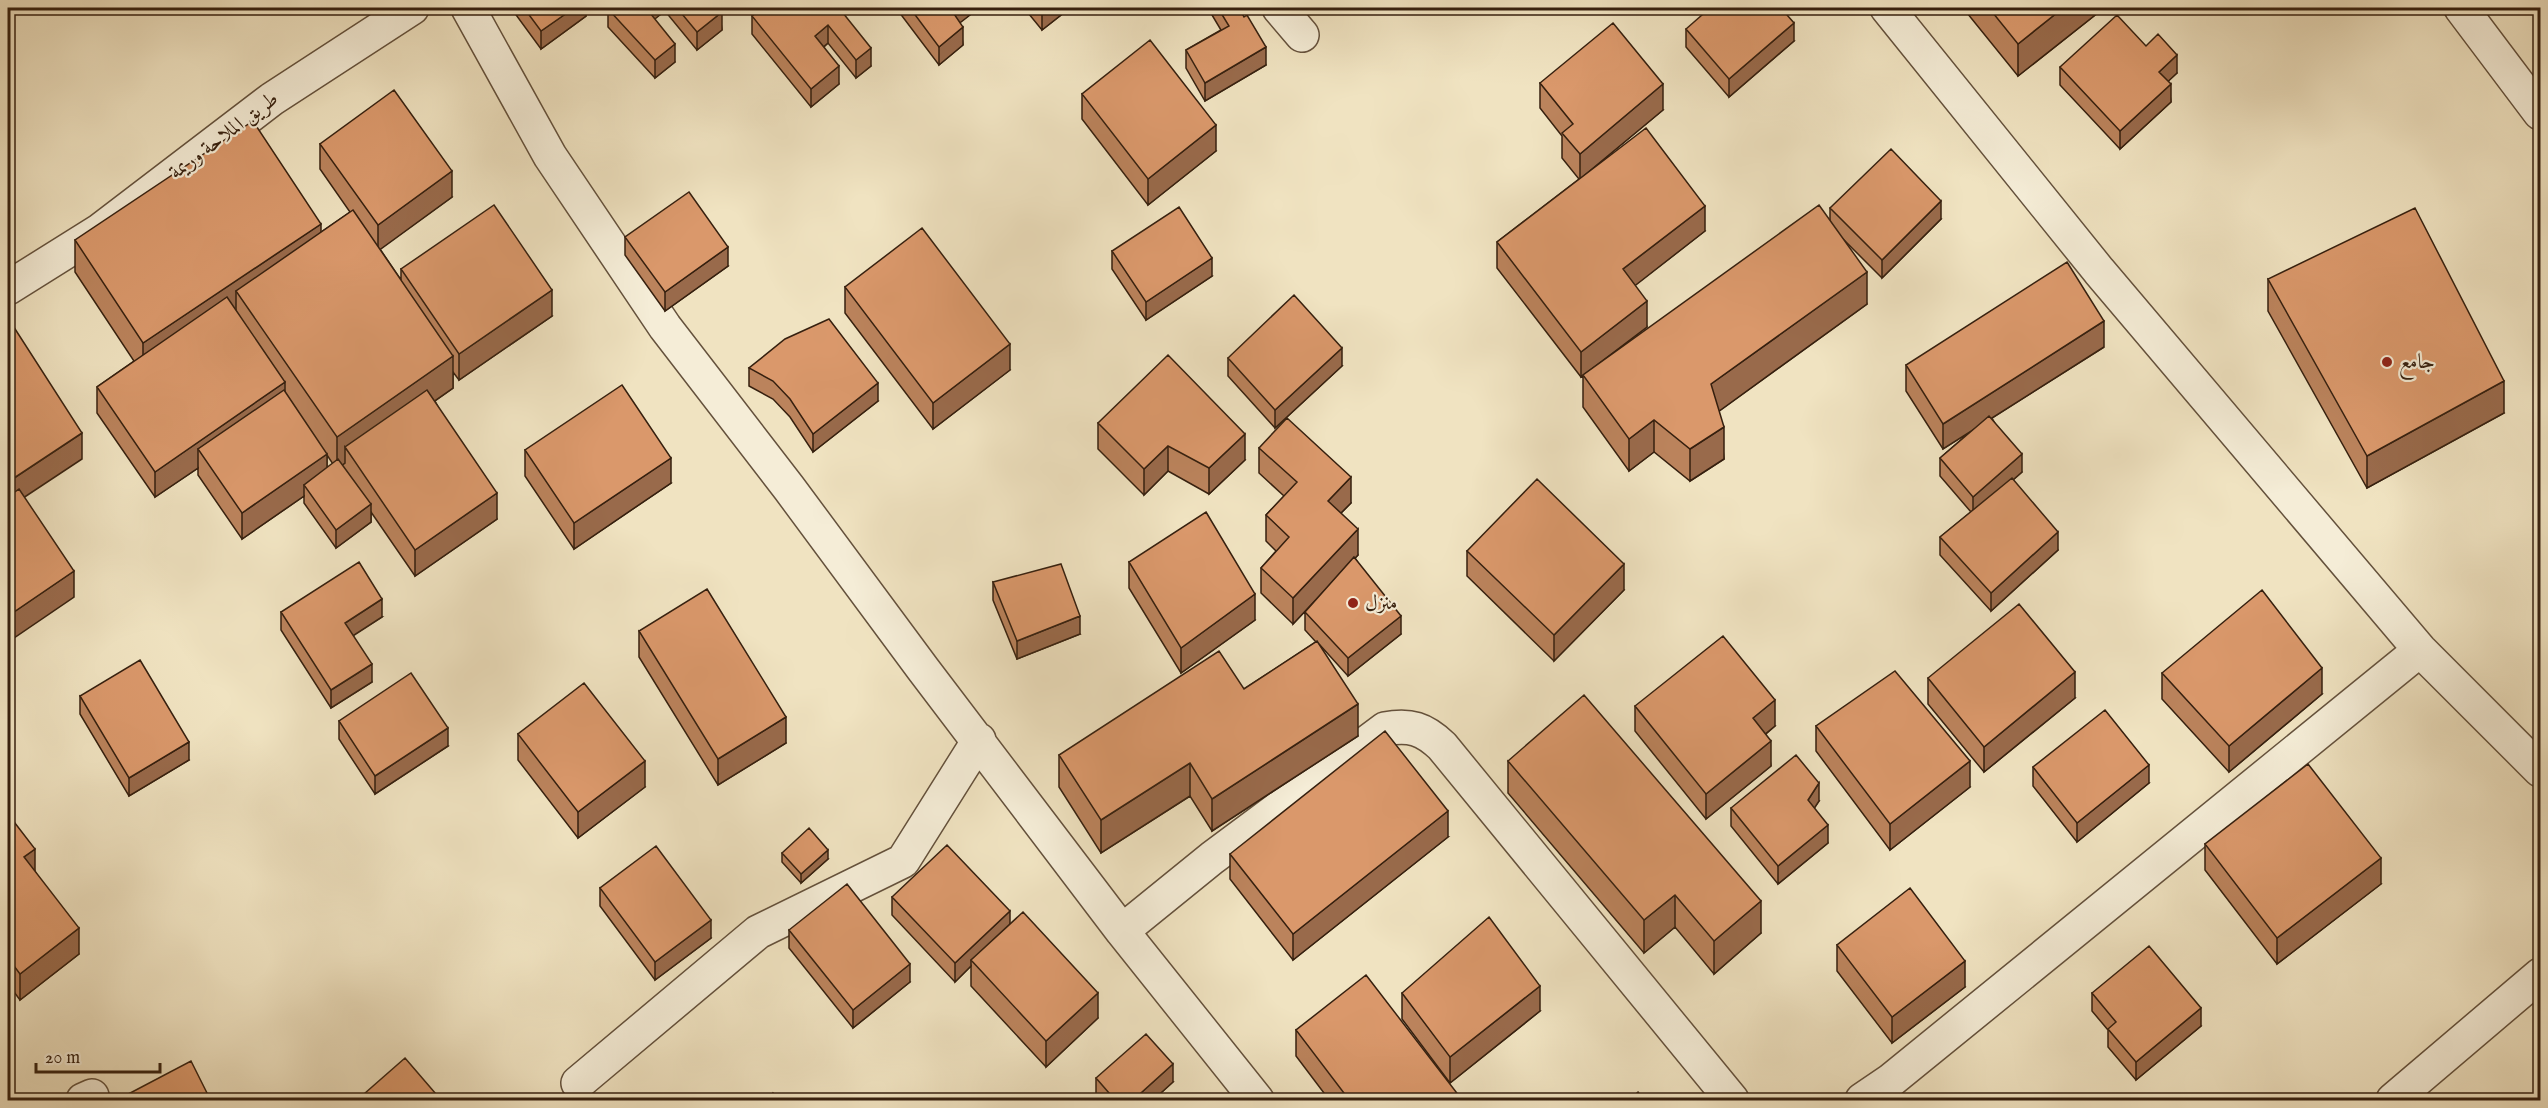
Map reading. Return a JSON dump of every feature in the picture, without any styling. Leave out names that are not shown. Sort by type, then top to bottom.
[{"type":"street","name":"طريق الملاحة وريمة","points":[[8,288],[99,231],[272,99],[412,8]]},
{"type":"street","points":[[468,8],[550,156],[665,327],[1122,931],[1257,1101]]},
{"type":"street","points":[[1279,8],[1302,35]]},
{"type":"street","points":[[1887,8],[2099,271],[2420,650],[2541,770]]},
{"type":"street","points":[[2461,8],[2541,113]]},
{"type":"street","points":[[1862,1101],[1896,1091],[2420,650]]},
{"type":"street","points":[[1122,931],[1212,858],[1385,729],[1413,727],[1429,734],[1442,747],[1732,1101]]},
{"type":"street","points":[[578,1083],[758,932],[903,861],[979,740]]},
{"type":"street","points":[[2392,1101],[2541,975]]},
{"type":"building","points":[[524,8],[574,8],[541,31]]},
{"type":"building","points":[[646,8],[675,44],[655,60],[608,9]]},
{"type":"building","points":[[677,8],[719,8],[722,12],[697,32]]},
{"type":"building","points":[[763,8],[839,8],[871,48],[856,60],[828,25],[815,36],[839,66],[811,89],[752,16]]},
{"type":"building","points":[[910,8],[957,8],[952,11],[963,27],[939,47]]},
{"type":"building","points":[[1218,8],[1239,8],[1244,17],[1247,15],[1266,47],[1205,83],[1186,50],[1229,26]]},
{"type":"building","points":[[1710,8],[1781,8],[1794,23],[1729,79],[1686,29]]},
{"type":"building","points":[[1989,8],[2063,8],[2018,44]]},
{"type":"building","points":[[2117,15],[2146,46],[2158,34],[2177,55],[2159,72],[2171,84],[2120,131],[2060,67]]},
{"type":"building","points":[[1613,23],[1663,84],[1580,154],[1562,133],[1573,124],[1540,83]]},
{"type":"building","points":[[1150,40],[1216,125],[1148,179],[1082,94]]},
{"type":"building","points":[[394,90],[452,171],[378,225],[320,144]]},
{"type":"building","points":[[253,121],[321,224],[143,343],[75,240]]},
{"type":"building","points":[[1646,128],[1705,206],[1623,269],[1647,301],[1581,352],[1497,242]]},
{"type":"building","points":[[1891,149],[1941,201],[1882,260],[1830,208]]},
{"type":"building","points":[[689,192],[728,247],[665,292],[625,237]]},
{"type":"building","points":[[494,205],[552,290],[459,354],[401,269]]},
{"type":"building","points":[[1819,205],[1867,272],[1711,384],[1724,427],[1690,449],[1654,420],[1629,439],[1583,375]]},
{"type":"building","points":[[1179,207],[1212,258],[1146,302],[1112,251]]},
{"type":"building","name":"جامع","points":[[2415,208],[2504,381],[2367,456],[2268,279]]},
{"type":"building","points":[[353,210],[453,356],[337,437],[236,291]]},
{"type":"building","points":[[922,228],[1010,344],[933,403],[845,287]]},
{"type":"building","points":[[2067,262],[2104,321],[1943,424],[1906,365]]},
{"type":"building","points":[[1294,295],[1342,348],[1275,410],[1228,358]]},
{"type":"building","points":[[227,297],[285,382],[155,472],[97,387]]},
{"type":"building","points":[[8,318],[82,433],[8,482]]},
{"type":"building","points":[[829,319],[878,383],[813,434],[790,399],[773,381],[749,368],[785,339]]},
{"type":"building","points":[[1168,355],[1245,434],[1209,468],[1168,446],[1144,469],[1098,423]]},
{"type":"building","points":[[622,385],[671,458],[574,523],[525,450]]},
{"type":"building","points":[[284,390],[327,454],[242,513],[198,449]]},
{"type":"building","points":[[427,390],[497,493],[415,550],[345,447]]},
{"type":"building","points":[[1989,416],[2022,454],[1973,497],[1940,458]]},
{"type":"building","points":[[1287,418],[1351,477],[1328,501],[1358,529],[1293,598],[1261,568],[1289,537],[1266,515],[1297,482],[1259,448]]},
{"type":"building","points":[[338,459],[371,504],[336,530],[304,485]]},
{"type":"building","points":[[2012,478],[2058,532],[1991,593],[1940,537]]},
{"type":"building","points":[[1537,479],[1624,564],[1554,635],[1467,551]]},
{"type":"building","points":[[19,489],[74,571],[8,616],[8,497]]},
{"type":"building","points":[[1206,512],[1255,594],[1181,648],[1129,562]]},
{"type":"building","name":"منزل","points":[[1354,557],[1401,616],[1348,658],[1305,612]]},
{"type":"building","points":[[359,562],[382,599],[345,623],[372,664],[331,690],[281,612]]},
{"type":"building","points":[[1061,564],[1080,616],[1017,641],[993,582]]},
{"type":"building","points":[[707,589],[786,717],[718,759],[639,631]]},
{"type":"building","points":[[2262,590],[2322,668],[2229,746],[2162,673]]},
{"type":"building","points":[[2019,604],[2075,672],[1984,747],[1928,678]]},
{"type":"building","points":[[1723,636],[1775,700],[1753,718],[1771,741],[1706,794],[1635,706]]},
{"type":"building","points":[[1317,641],[1358,704],[1212,799],[1190,763],[1101,820],[1059,755],[1219,651],[1244,689]]},
{"type":"building","points":[[140,660],[189,742],[129,778],[80,696]]},
{"type":"building","points":[[1895,671],[1970,761],[1890,824],[1816,726]]},
{"type":"building","points":[[411,673],[448,728],[375,776],[339,721]]},
{"type":"building","points":[[584,683],[645,761],[578,812],[518,734]]},
{"type":"building","points":[[1584,695],[1761,901],[1714,941],[1675,895],[1644,920],[1508,761]]},
{"type":"building","points":[[2105,710],[2149,765],[2077,823],[2033,767]]},
{"type":"building","points":[[1385,731],[1448,811],[1293,934],[1230,854]]},
{"type":"building","points":[[1796,755],[1819,783],[1808,800],[1828,825],[1778,866],[1731,808]]},
{"type":"building","points":[[2308,764],[2381,858],[2277,938],[2205,844]]},
{"type":"building","points":[[8,814],[35,849],[24,857],[79,928],[20,974],[8,958]]},
{"type":"building","points":[[809,828],[828,850],[801,874],[782,853]]},
{"type":"building","points":[[947,845],[1010,911],[955,963],[892,897]]},
{"type":"building","points":[[656,846],[711,920],[655,962],[600,888]]},
{"type":"building","points":[[847,884],[910,964],[853,1010],[789,930]]},
{"type":"building","points":[[1910,888],[1965,961],[1892,1017],[1837,945]]},
{"type":"building","points":[[1023,912],[1098,993],[1046,1041],[971,960]]},
{"type":"building","points":[[1489,917],[1540,986],[1450,1057],[1402,993]]},
{"type":"building","points":[[2149,946],[2201,1008],[2136,1062],[2108,1029],[2116,1022],[2092,993]]},
{"type":"building","points":[[1366,975],[1463,1101],[1350,1101],[1296,1030]]},
{"type":"building","points":[[1146,1034],[1173,1064],[1132,1101],[1116,1101],[1096,1078]]},
{"type":"building","points":[[8,1046],[14,1070],[8,1072]]},
{"type":"building","points":[[405,1058],[442,1101],[356,1101]]},
{"type":"building","points":[[191,1061],[211,1101],[115,1101]]},
{"type":"building","points":[[1638,1092],[1645,1101],[1628,1101]]},
{"type":"building","points":[[773,1093],[781,1101],[767,1101]]},
{"type":"place","name":"جامع","points":[[2387,362]]},
{"type":"place","name":"منزل","points":[[1353,603]]}]
